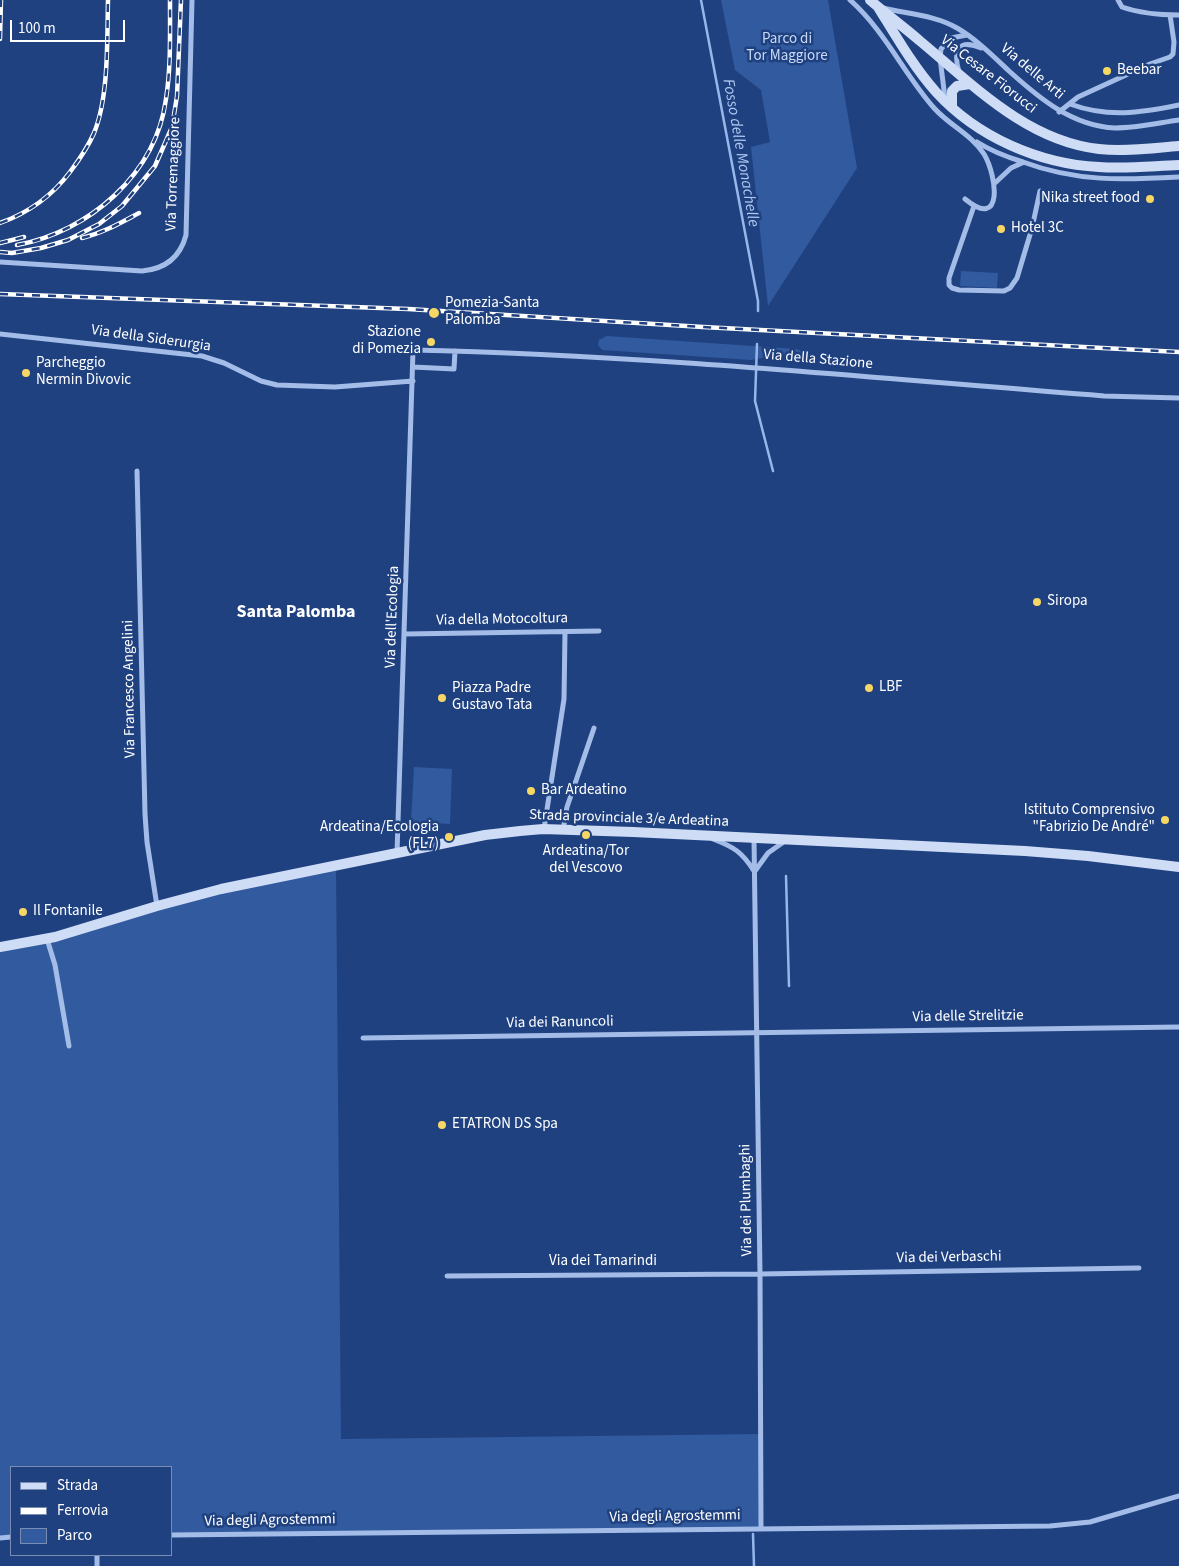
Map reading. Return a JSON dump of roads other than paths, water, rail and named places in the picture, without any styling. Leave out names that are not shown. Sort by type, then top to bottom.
[{"type":"main road","name":"Via Cesare Fiorucci","points":[[870,0],[970,84],[1022,122],[1043,132],[1066,141],[1108,149],[1179,146]]},
{"type":"main road","name":"Via Cesare Fiorucci","points":[[878,7],[908,54],[948,104],[976,126],[997,138],[1037,155],[1090,166],[1122,168],[1179,164]]},
{"type":"main road","points":[[948,104],[952,91],[957,86],[970,84]]},
{"type":"main road","name":"Strada provinciale 3/e Ardeatina","points":[[0,947],[47,939],[221,889],[485,835],[544,829],[1025,850],[1179,867]]},
{"type":"street","name":"Via Torremaggiore","points":[[0,262],[142,271],[161,267],[176,256],[182,247],[186,235],[192,0]]},
{"type":"street","points":[[850,0],[876,26],[933,107],[972,140],[991,150],[1051,172],[1088,178],[1118,180],[1179,177]]},
{"type":"street","points":[[1118,0],[1122,7],[1127,9],[1179,15]]},
{"type":"street","name":"Via delle Arti","points":[[878,7],[938,20],[954,26],[1059,112],[1088,123],[1114,128],[1179,120]]},
{"type":"street","name":"Via delle Arti","points":[[1059,112],[1078,97],[1150,64],[1170,57],[1173,54],[1174,42],[1170,15]]},
{"type":"street","points":[[948,104],[940,58],[941,49],[948,40],[956,36],[968,36]]},
{"type":"street","points":[[960,75],[956,60],[956,52],[960,48],[965,45],[971,45],[988,52]]},
{"type":"street","points":[[1070,104],[1085,109],[1120,114],[1179,105]]},
{"type":"street","points":[[991,150],[997,138]]},
{"type":"street","points":[[965,199],[982,209],[991,204],[996,195],[995,183],[984,154],[972,140]]},
{"type":"street","points":[[995,183],[1011,168],[1017,164],[1024,163]]},
{"type":"street","points":[[1088,178],[1090,166]]},
{"type":"street","points":[[974,206],[949,278],[949,285],[959,290],[1004,291],[1010,288],[1017,278],[1040,191]]},
{"type":"street","name":"Via della Siderurgia","points":[[0,334],[202,356],[224,363],[261,381],[278,385],[335,387],[413,381]]},
{"type":"street","name":"Via della Stazione","points":[[413,367],[413,350],[455,350],[641,359],[1104,396],[1179,398]]},
{"type":"street","points":[[413,381],[413,367],[454,368],[455,350]]},
{"type":"street","name":"Via dell'Ecologia","points":[[397,853],[413,381]]},
{"type":"street","name":"Via Francesco Angelini","points":[[137,471],[145,814],[147,842],[157,906]]},
{"type":"street","name":"Via della Motocoltura","points":[[405,634],[599,631]]},
{"type":"street","points":[[544,829],[564,698],[565,632]]},
{"type":"street","points":[[563,831],[568,803],[594,728]]},
{"type":"street","points":[[705,836],[724,843],[740,852],[754,872],[768,853],[788,840]]},
{"type":"street","name":"Via dei Plumbaghi","points":[[754,839],[760,1274],[761,1529]]},
{"type":"street","points":[[47,939],[54,965],[69,1046]]},
{"type":"street","name":"Via delle Strelitzie","points":[[757,1032],[1179,1027]]},
{"type":"street","name":"Via dei Ranuncoli","points":[[363,1038],[757,1032]]},
{"type":"street","name":"Via dei Verbaschi","points":[[760,1274],[1139,1268]]},
{"type":"street","name":"Via dei Tamarindi","points":[[447,1276],[760,1274]]},
{"type":"street","name":"Via degli Agrostemmi","points":[[172,1535],[1050,1526],[1090,1522],[1178,1497]]},
{"type":"waterway","name":"Fosso delle Monachelle","points":[[701,0],[758,301],[758,311]]},
{"type":"waterway","name":"Fosso delle Monachelle","points":[[757,344],[755,401],[773,471]]},
{"type":"waterway","name":"Fosso delle Monachelle","points":[[786,876],[789,986]]},
{"type":"waterway","name":"Fosso delle Monachelle","points":[[753,1534],[754,1566]]},
{"type":"railway","points":[[0,39],[1,0]]},
{"type":"railway","points":[[0,223],[30,209],[55,189],[77,163],[92,138],[99,119],[105,85],[108,0]]},
{"type":"railway","points":[[17,245],[44,238],[69,227],[93,213],[115,195],[133,175],[149,152],[160,126],[168,87],[170,0]]},
{"type":"railway","points":[[0,252],[12,253],[41,248],[68,240],[99,224],[122,206],[155,166],[172,127],[177,96],[181,0]]},
{"type":"railway","points":[[82,238],[104,231],[139,213]]},
{"type":"railway","points":[[0,243],[24,237]]},
{"type":"railway","points":[[0,294],[408,309],[703,327],[1179,352]]},
{"type":"place","name":"Beebar","points":[[1107,71]]},
{"type":"place","name":"Nika street food","points":[[1150,199]]},
{"type":"place","name":"Hotel 3C","points":[[1001,229]]},
{"type":"place","name":"Pomezia-Santa Palomba","points":[[434,313]]},
{"type":"place","name":"Stazione di Pomezia","points":[[431,342]]},
{"type":"place","name":"Parcheggio Nermin Divovic","points":[[26,373]]},
{"type":"place","name":"Siropa","points":[[1037,602]]},
{"type":"place","name":"LBF","points":[[869,688]]},
{"type":"place","name":"Piazza Padre Gustavo Tata","points":[[442,698]]},
{"type":"place","name":"Bar Ardeatino","points":[[531,791]]},
{"type":"place","name":"Istituto Comprensivo \"Fabrizio De André\"","points":[[1165,820]]},
{"type":"place","name":"Ardeatina/Tor del Vescovo","points":[[586,835]]},
{"type":"place","name":"Ardeatina/Ecologia (FL7)","points":[[449,837]]},
{"type":"place","name":"Il Fontanile","points":[[23,912]]},
{"type":"place","name":"ETATRON DS Spa","points":[[442,1125]]},
{"type":"district","name":"Santa Palomba","points":[[296,613]]},
{"type":"park label","name":"Parco di Tor Maggiore","points":[[787,48]]}]
